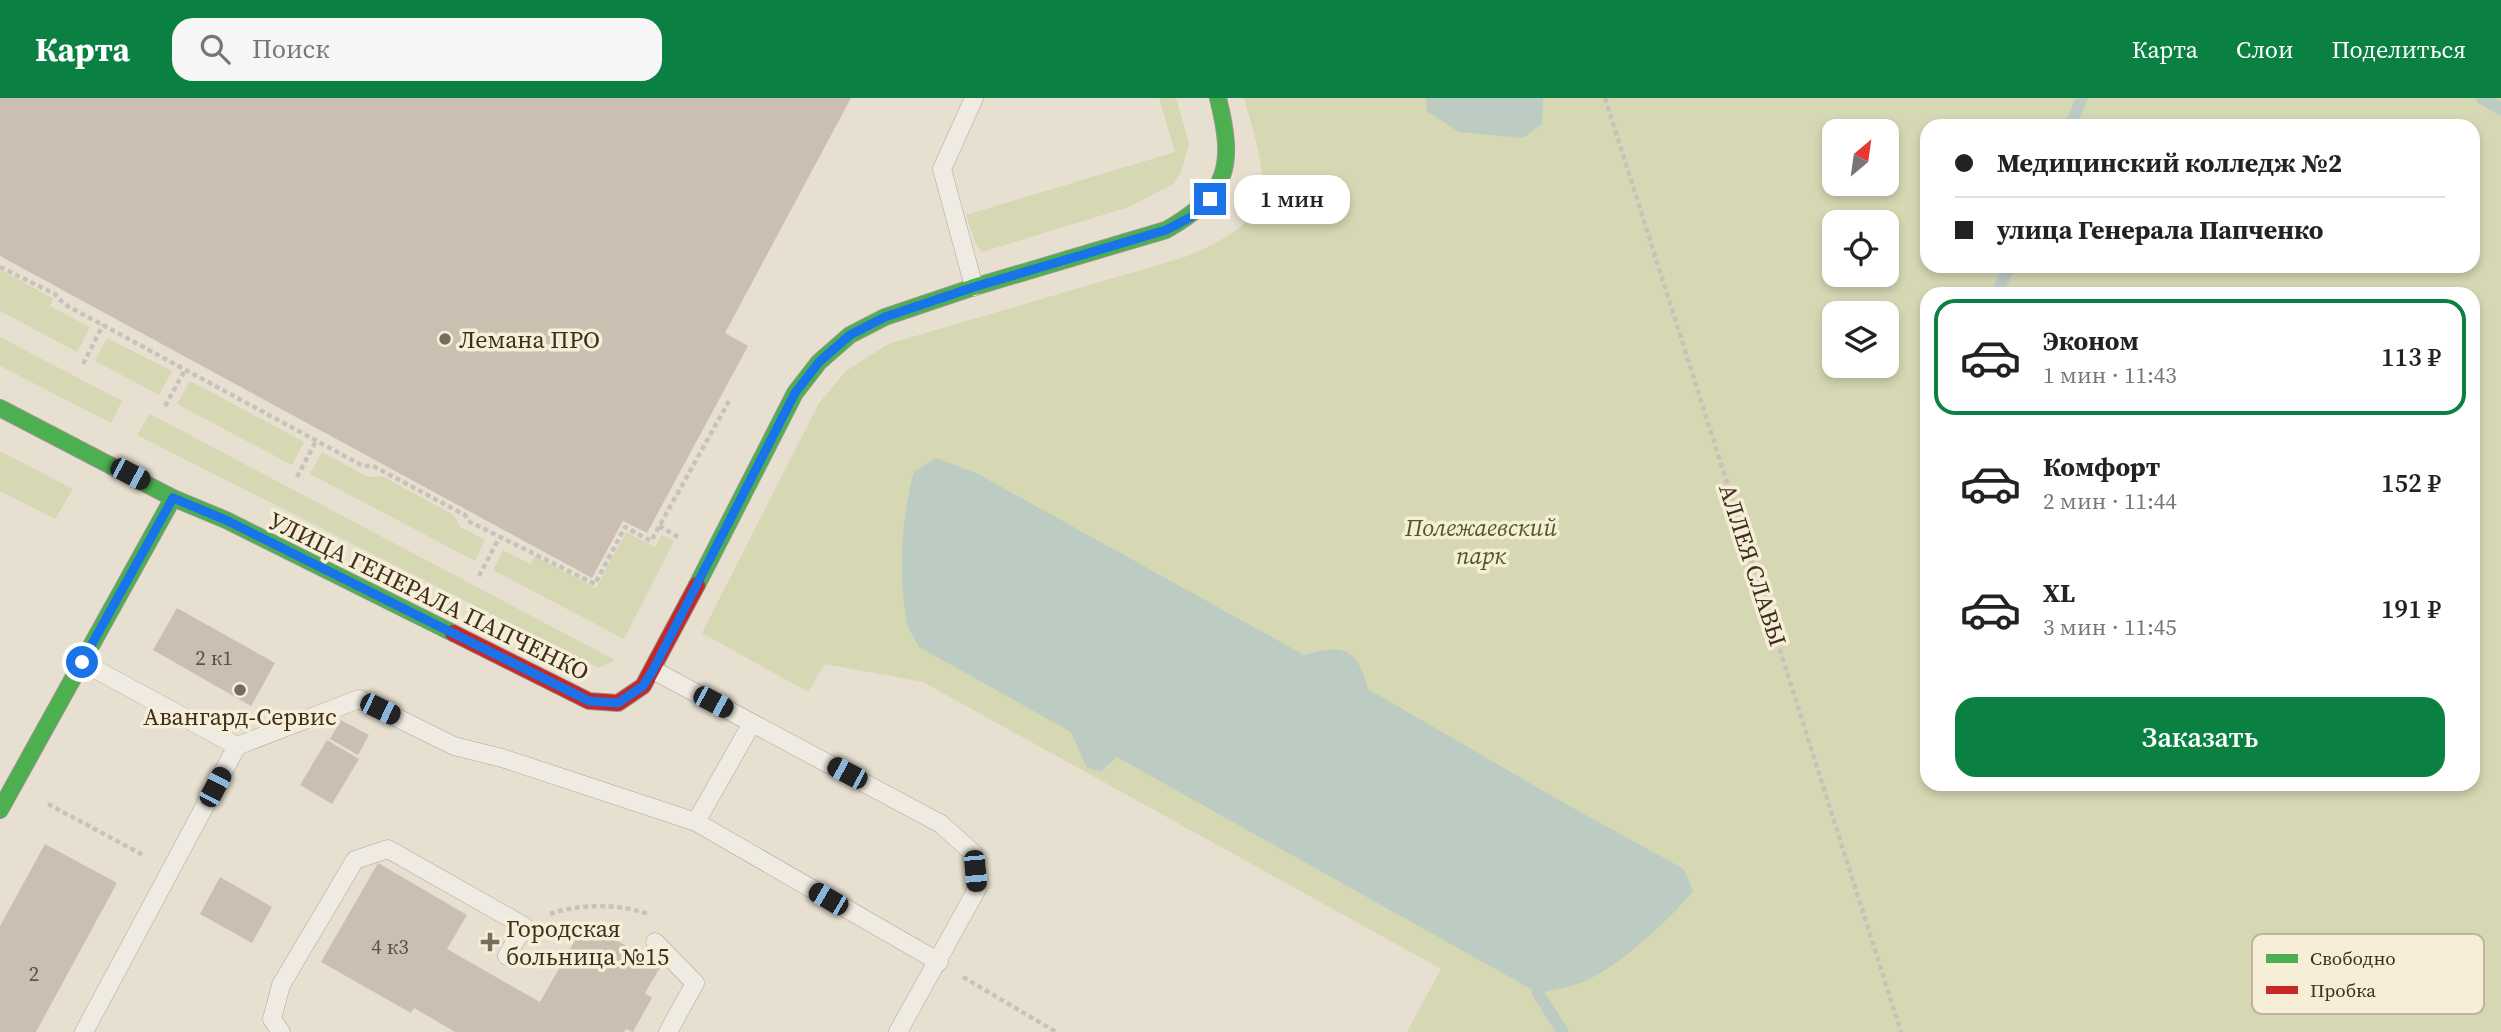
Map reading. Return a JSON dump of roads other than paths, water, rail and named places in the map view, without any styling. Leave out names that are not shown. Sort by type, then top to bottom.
[{"type":"street","name":"УЛИЦА ГЕНЕРАЛА ПАПЧЕНКО","points":[[0,408],[173,498],[226,520],[589,701],[618,703],[643,686],[653,670],[795,393],[819,362],[850,335],[885,317],[974,287],[1166,230],[1191,217],[1210,199],[1224,176],[1228,150],[1218,98]]},
{"type":"street","points":[[0,810],[173,498]]},
{"type":"lane","points":[[974,98],[942,169],[974,287]]},
{"type":"lane","points":[[82,662],[237,746]]},
{"type":"lane","points":[[653,670],[941,824],[973,853],[977,889],[898,1032]]},
{"type":"lane","points":[[84,1032],[237,746],[359,699],[454,746],[502,758],[695,822],[939,962]]},
{"type":"lane","points":[[695,822],[752,723]]},
{"type":"lane","points":[[281,1032],[272,1018],[281,985],[355,860],[388,849],[524,926],[507,956]]},
{"type":"lane","points":[[655,942],[695,983],[668,1032]]},
{"type":"waterway","points":[[2073,119],[2082,98]]},
{"type":"waterway","points":[[2482,98],[2501,109]]},
{"type":"waterway","points":[[2000,287],[2006,273]]},
{"type":"waterway","points":[[1538,993],[1563,1032]]},
{"type":"place","name":"Лемана ПРО","points":[[445,339]]},
{"type":"place","name":"Авангард-Сервис","points":[[240,690]]},
{"type":"place","name":"Городская больница №15","points":[[490,942]]},
{"type":"park label","name":"Полежаевский парк","points":[[1481,541]]}]
